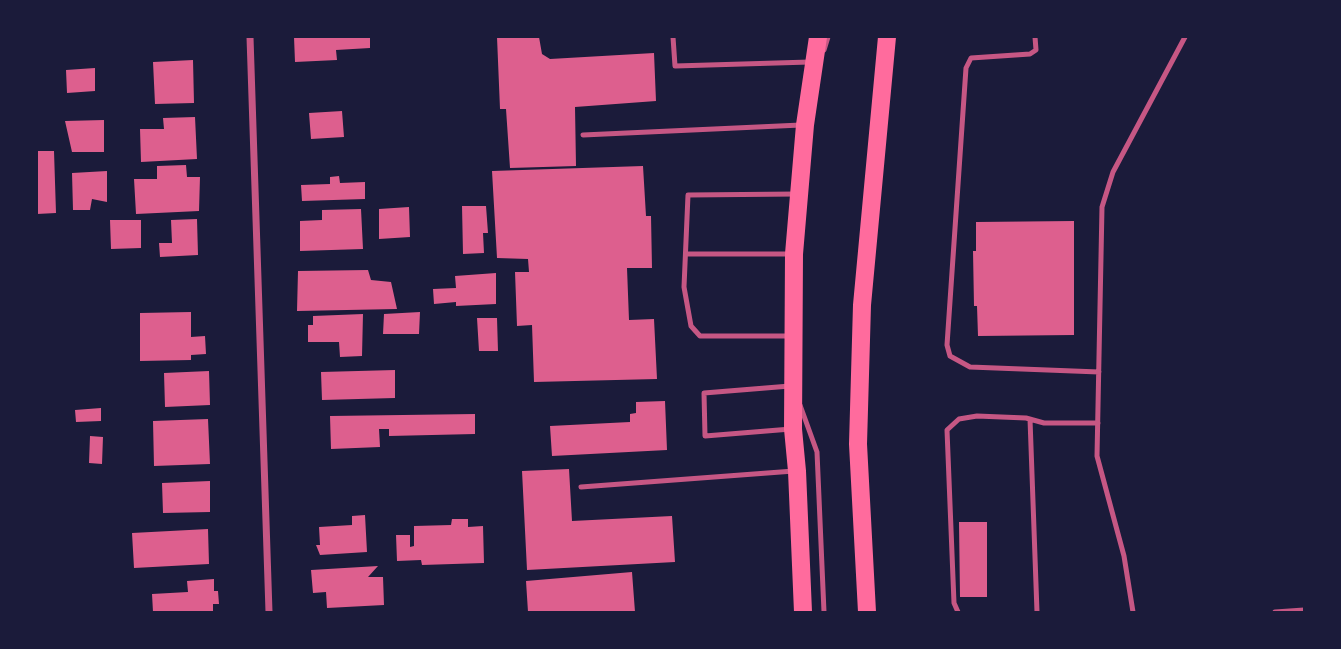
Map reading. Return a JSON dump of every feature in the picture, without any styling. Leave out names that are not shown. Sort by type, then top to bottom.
[{"type":"main road","points":[[803,612],[793,429],[794,254],[805,125],[818,37]]},
{"type":"main road","points":[[867,612],[858,444],[862,319],[887,37]]},
{"type":"street","points":[[250,37],[269,612]]},
{"type":"lane","points":[[673,37],[675,66],[816,62]]},
{"type":"lane","points":[[811,90],[828,37]]},
{"type":"lane","points":[[1035,37],[1036,50],[1030,54],[971,58],[966,68],[947,345],[950,356],[970,367],[1098,372]]},
{"type":"lane","points":[[1133,612],[1124,556],[1097,456],[1102,207],[1112,172],[1185,37]]},
{"type":"lane","points":[[583,135],[805,125]]},
{"type":"lane","points":[[792,336],[701,336],[691,326],[684,287],[688,195],[798,194]]},
{"type":"lane","points":[[686,254],[794,254]]},
{"type":"lane","points":[[793,429],[705,436],[705,393],[793,386],[817,452],[824,612]]},
{"type":"lane","points":[[958,612],[954,603],[947,430],[959,419],[977,416],[1030,419],[1044,424],[1098,422]]},
{"type":"lane","points":[[1030,419],[1037,612]]},
{"type":"lane","points":[[581,487],[797,471]]},
{"type":"lane","points":[[1275,612],[1304,610]]},
{"type":"building","points":[[294,37],[370,37],[370,48],[336,50],[337,60],[295,62]]},
{"type":"building","points":[[497,37],[539,37],[542,54],[550,59],[654,53],[656,101],[575,107],[576,166],[510,168],[506,109],[500,109]]},
{"type":"building","points":[[193,60],[194,103],[155,104],[153,62]]},
{"type":"building","points":[[95,68],[95,91],[67,93],[66,70]]},
{"type":"building","points":[[342,111],[344,137],[311,139],[309,113]]},
{"type":"building","points":[[195,117],[197,159],[141,162],[140,129],[164,129],[163,118]]},
{"type":"building","points":[[104,120],[104,152],[72,152],[65,121]]},
{"type":"building","points":[[37,151],[54,151],[56,213],[37,214]]},
{"type":"building","points":[[186,165],[187,177],[200,177],[199,211],[136,214],[134,179],[157,179],[157,166]]},
{"type":"building","points":[[643,166],[646,216],[651,216],[652,268],[627,268],[629,320],[654,319],[657,379],[534,382],[532,325],[517,326],[515,272],[529,272],[528,259],[497,258],[492,171]]},
{"type":"building","points":[[107,171],[107,202],[92,199],[90,210],[73,210],[72,173]]},
{"type":"building","points":[[339,176],[340,183],[365,182],[365,199],[302,201],[301,185],[330,184],[330,177]]},
{"type":"building","points":[[462,206],[486,206],[488,233],[483,233],[484,253],[463,254]]},
{"type":"building","points":[[409,207],[410,237],[379,239],[379,209]]},
{"type":"building","points":[[361,209],[363,249],[300,251],[300,221],[322,220],[322,210]]},
{"type":"building","points":[[197,219],[198,255],[160,257],[159,243],[172,243],[171,220]]},
{"type":"building","points":[[110,220],[141,220],[141,248],[111,249]]},
{"type":"building","points":[[1074,221],[1074,335],[978,336],[977,306],[974,306],[973,251],[976,251],[976,222]]},
{"type":"building","points":[[368,270],[371,280],[391,282],[397,309],[297,311],[298,271]]},
{"type":"building","points":[[496,273],[496,304],[434,304],[433,289],[456,288],[455,276]]},
{"type":"building","points":[[191,312],[191,337],[205,336],[206,354],[191,355],[191,360],[140,361],[140,313]]},
{"type":"building","points":[[420,312],[419,334],[383,334],[384,314]]},
{"type":"building","points":[[363,314],[362,356],[340,357],[339,342],[308,342],[308,325],[313,325],[313,316]]},
{"type":"building","points":[[477,318],[497,318],[498,351],[479,351]]},
{"type":"building","points":[[395,370],[395,398],[322,400],[321,372]]},
{"type":"building","points":[[209,371],[210,405],[165,407],[164,373]]},
{"type":"building","points":[[665,401],[667,450],[552,456],[550,426],[630,422],[630,414],[636,413],[636,402]]},
{"type":"building","points":[[101,408],[101,421],[76,422],[75,410]]},
{"type":"building","points":[[475,414],[475,434],[389,436],[389,429],[379,429],[380,447],[331,449],[330,416]]},
{"type":"building","points":[[208,419],[210,464],[154,466],[153,421]]},
{"type":"building","points":[[90,436],[103,437],[102,464],[89,463]]},
{"type":"building","points":[[569,469],[572,521],[672,516],[675,562],[527,570],[522,471]]},
{"type":"building","points":[[210,481],[210,512],[163,513],[162,483]]},
{"type":"building","points":[[365,515],[367,552],[320,555],[316,545],[320,545],[319,527],[352,525],[352,516]]},
{"type":"building","points":[[452,519],[468,519],[468,527],[483,526],[484,563],[422,565],[421,560],[397,561],[396,535],[410,535],[410,547],[414,546],[414,526],[451,525]]},
{"type":"building","points":[[959,522],[987,522],[987,597],[960,597]]},
{"type":"building","points":[[208,529],[209,564],[134,568],[132,533]]},
{"type":"building","points":[[378,566],[368,577],[383,577],[384,605],[327,608],[326,592],[313,593],[311,570]]},
{"type":"building","points":[[632,572],[635,612],[528,612],[526,581]]},
{"type":"building","points":[[214,579],[214,591],[218,591],[219,604],[213,604],[213,612],[153,612],[152,594],[188,592],[187,581]]}]
